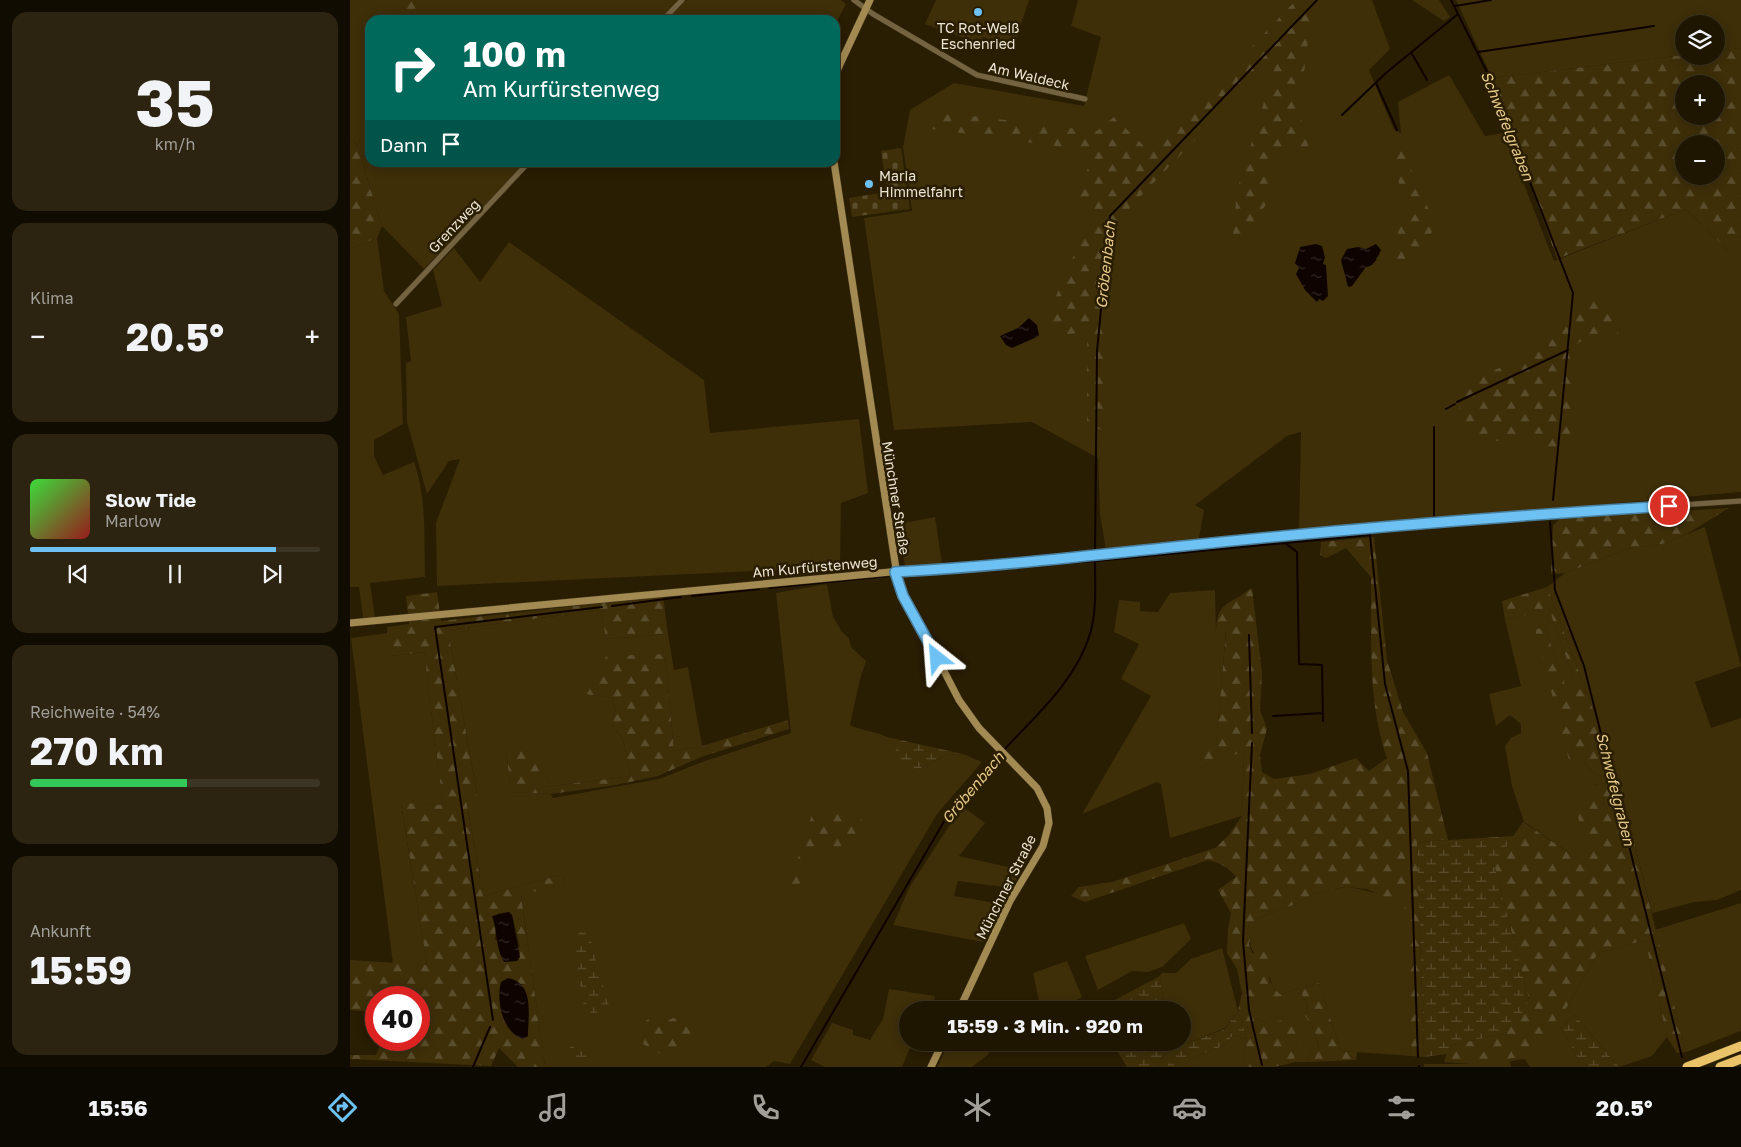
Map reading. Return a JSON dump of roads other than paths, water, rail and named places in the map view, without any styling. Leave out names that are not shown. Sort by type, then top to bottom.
[{"type":"highway","points":[[1686,1067],[1741,1046]]},
{"type":"highway","points":[[1720,1067],[1741,1059]]},
{"type":"street","points":[[668,15],[682,0]]},
{"type":"street","name":"Am Waldeck","points":[[854,0],[977,75],[1084,99]]},
{"type":"street","points":[[840,64],[870,0]]},
{"type":"street","name":"Grenzweg","points":[[396,304],[524,167]]},
{"type":"street","name":"Münchner Straße","points":[[835,167],[903,596],[959,700],[1006,757],[1037,788],[1047,808],[1049,823],[1047,835],[1030,869],[1010,901],[963,1001]]},
{"type":"street","name":"Am Kurfürstenweg","points":[[350,623],[1560,513],[1741,501]]},
{"type":"street","points":[[931,1067],[939,1051]]},
{"type":"water","points":[[1316,244],[1322,246],[1325,257],[1323,264],[1326,265],[1328,296],[1323,301],[1319,299],[1317,302],[1305,290],[1296,274],[1299,268],[1295,263],[1300,247]]},
{"type":"water","points":[[1376,244],[1381,250],[1375,261],[1372,265],[1366,267],[1352,286],[1348,287],[1341,260],[1347,249],[1358,247],[1366,249]]},
{"type":"water","points":[[1029,318],[1037,325],[1039,336],[1012,348],[1006,345],[1000,336],[1018,328]]},
{"type":"water","points":[[509,912],[512,915],[520,957],[517,961],[504,962],[499,951],[492,916]]},
{"type":"water","points":[[508,978],[517,981],[523,986],[528,1001],[528,1036],[523,1039],[510,1030],[505,1023],[500,1007],[501,982]]},
{"type":"waterway","name":"Gröbenbach","points":[[1095,552],[1097,351],[1110,216],[1317,0]]},
{"type":"waterway","name":"Schwefelgraben","points":[[1451,0],[1489,76],[1573,293],[1553,500]]},
{"type":"waterway","points":[[1455,6],[1491,0]]},
{"type":"waterway","points":[[1342,115],[1386,73],[1458,14]]},
{"type":"waterway","points":[[1478,52],[1654,26]]},
{"type":"waterway","points":[[1411,52],[1427,80]]},
{"type":"waterway","points":[[1376,83],[1397,130]]},
{"type":"waterway","points":[[1457,402],[1568,350]]},
{"type":"waterway","points":[[1446,409],[1455,404]]},
{"type":"waterway","points":[[1434,427],[1434,516]]},
{"type":"waterway","name":"Schwefelgraben","points":[[1550,522],[1555,590],[1584,666],[1682,1057]]},
{"type":"waterway","points":[[904,574],[1095,561],[1370,535],[1385,684],[1408,771],[1418,1057]]},
{"type":"waterway","points":[[1285,543],[1297,552],[1299,664],[1322,665],[1323,721]]},
{"type":"waterway","name":"Gröbenbach","points":[[1003,751],[1053,697],[1065,682],[1084,651],[1094,616],[1095,561]]},
{"type":"waterway","points":[[769,588],[888,576]]},
{"type":"waterway","points":[[692,596],[759,589]]},
{"type":"waterway","points":[[612,606],[681,597]]},
{"type":"waterway","points":[[493,1020],[435,627],[602,607]]},
{"type":"waterway","points":[[1249,635],[1252,733]]},
{"type":"waterway","points":[[1273,716],[1323,713]]},
{"type":"waterway","points":[[1252,743],[1243,941],[1249,1010],[1262,1065]]},
{"type":"waterway","name":"Gröbenbach","points":[[801,1067],[949,813],[1000,755]]},
{"type":"waterway","points":[[473,1067],[490,1027]]},
{"type":"place","name":"TC Rot-Weiß Eschenried","points":[[978,12]]},
{"type":"place","name":"Maria Himmelfahrt","points":[[869,184]]}]
